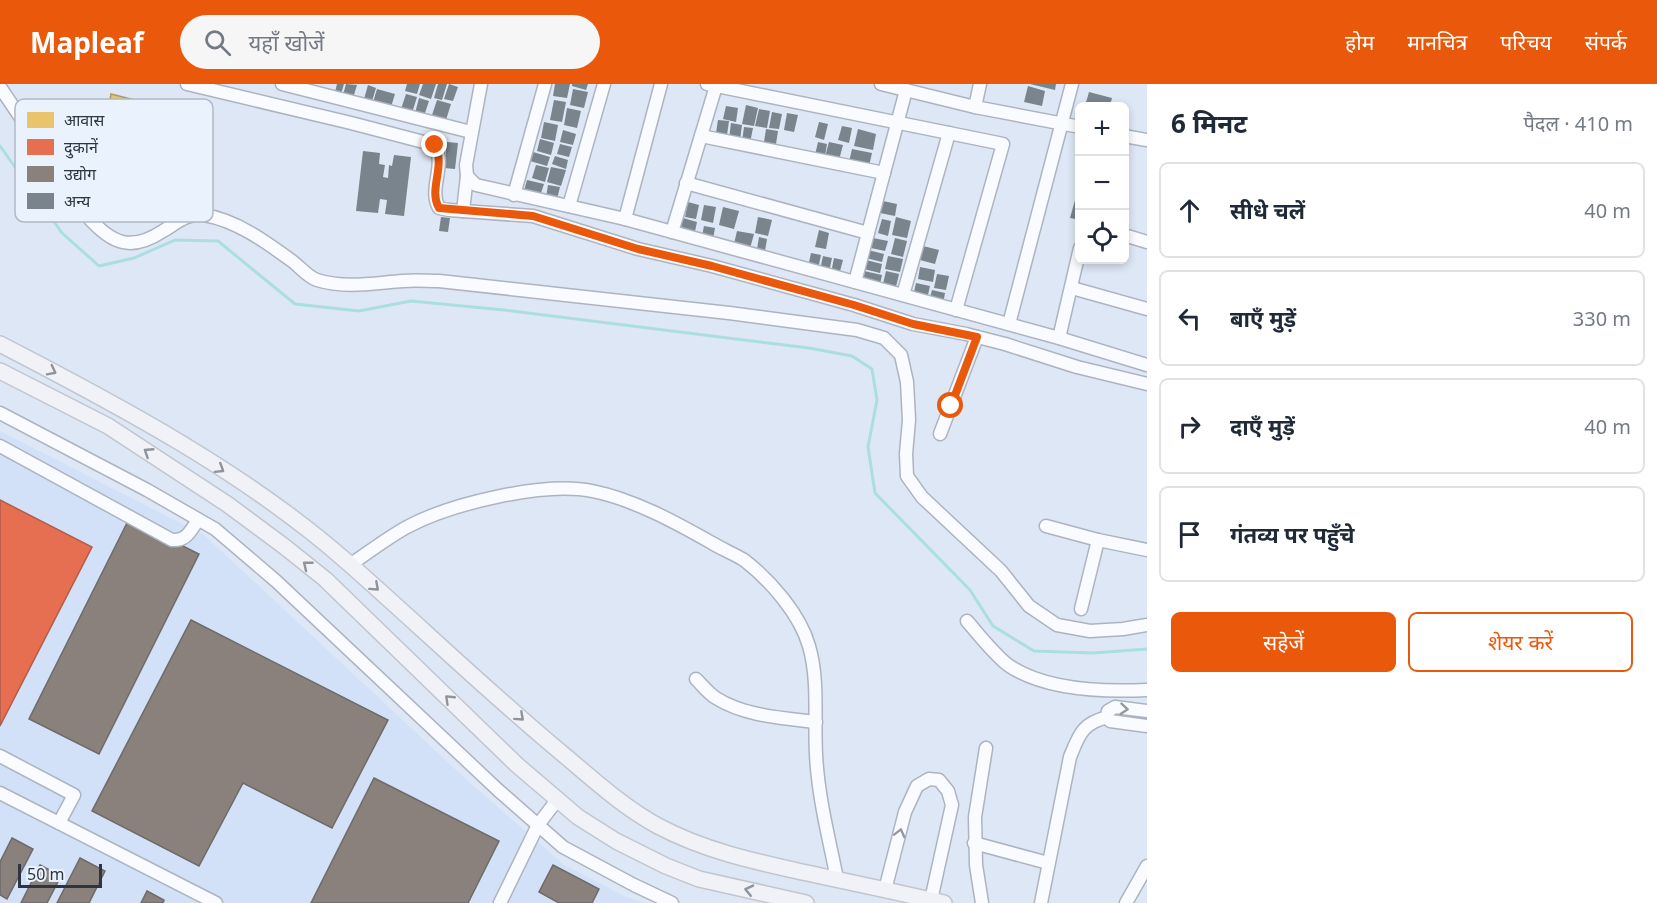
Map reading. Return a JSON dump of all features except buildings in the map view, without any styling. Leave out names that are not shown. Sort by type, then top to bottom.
[{"type":"main road","points":[[0,344],[121,407],[234,478],[301,525],[350,565],[545,740],[614,798],[657,826],[704,847],[754,861],[937,902]]},
{"type":"main road","points":[[0,371],[108,426],[227,504],[285,547],[325,579],[517,765],[578,816],[616,841],[666,866],[699,879],[806,903]]},
{"type":"street","points":[[187,84],[383,130],[435,145],[440,155],[434,200],[439,208],[533,216],[638,249],[712,266],[854,305],[913,324],[977,337],[1077,368],[1147,384]]},
{"type":"street","points":[[282,84],[471,132]]},
{"type":"street","points":[[463,211],[466,165],[481,84]]},
{"type":"street","points":[[514,195],[545,84]]},
{"type":"street","points":[[569,206],[604,84]]},
{"type":"street","points":[[625,219],[661,84]]},
{"type":"street","points":[[881,84],[975,107],[1075,126]]},
{"type":"street","points":[[975,107],[980,84]]},
{"type":"street","points":[[1010,324],[1072,84]]},
{"type":"street","points":[[672,232],[701,136],[711,85],[1003,144],[956,310]]},
{"type":"street","points":[[0,87],[15,109]]},
{"type":"street","points":[[855,282],[906,90]]},
{"type":"street","points":[[903,295],[949,133]]},
{"type":"street","points":[[701,136],[884,173]]},
{"type":"street","points":[[1129,137],[1147,140]]},
{"type":"street","points":[[467,176],[476,185],[625,219],[1010,324],[1147,365]]},
{"type":"street","points":[[686,183],[868,233]]},
{"type":"street","points":[[213,217],[252,234],[314,279],[334,284],[353,286],[405,281],[440,281],[729,313],[857,330],[884,338],[902,355],[907,382],[909,420],[907,476],[922,497],[1001,571],[1029,606],[1057,625],[1090,631],[1147,625]]},
{"type":"street","points":[[92,222],[102,233],[122,244],[142,242],[176,222]]},
{"type":"street","points":[[1129,236],[1147,242]]},
{"type":"street","points":[[1059,338],[1077,264]]},
{"type":"street","points":[[1072,288],[1147,308]]},
{"type":"street","points":[[940,434],[977,337]]},
{"type":"street","points":[[0,413],[147,490],[215,529],[276,580],[563,847],[672,903]]},
{"type":"street","points":[[0,446],[171,540],[179,541],[185,538],[198,520]]},
{"type":"street","points":[[350,565],[407,527],[432,516],[520,493],[559,489],[590,490],[617,498],[694,533],[744,560],[781,598],[798,622],[809,646],[815,693],[819,789],[837,879]]},
{"type":"street","points":[[1046,526],[1147,550]]},
{"type":"street","points":[[1081,609],[1098,540]]},
{"type":"street","points":[[967,621],[1008,665],[1029,675],[1085,689],[1147,690]]},
{"type":"street","points":[[696,679],[713,696],[733,706],[771,716],[816,722]]},
{"type":"street","points":[[1147,711],[1114,707],[1108,711],[1110,721],[1147,726]]},
{"type":"street","points":[[1041,903],[1070,757],[1079,735],[1088,725],[1108,717]]},
{"type":"street","points":[[982,903],[974,843],[975,817],[986,748]]},
{"type":"street","points":[[0,756],[74,795],[59,823]]},
{"type":"street","points":[[885,890],[905,812],[917,786],[929,779],[939,780],[948,791],[952,805],[937,902]]},
{"type":"street","points":[[0,793],[216,903]]},
{"type":"street","points":[[500,903],[538,825],[557,800]]},
{"type":"street","points":[[974,843],[1048,863]]},
{"type":"street","points":[[1126,903],[1147,866]]},
{"type":"shaded area","points":[[0,431],[204,535],[470,783],[563,864],[626,897],[645,903],[0,903]]},
{"type":"waterway","points":[[0,146],[15,167]]},
{"type":"waterway","points":[[54,222],[62,233],[99,266],[134,258],[175,240],[218,241],[295,304],[359,311],[411,301],[504,310],[809,348],[852,356],[872,369],[877,400],[868,447],[875,493],[970,590],[993,626],[1034,651],[1093,653],[1147,649]]},
{"type":"route","points":[[435,145],[440,155],[434,200],[439,208],[533,216],[638,249],[778,284],[913,324],[977,337],[951,406]]}]
